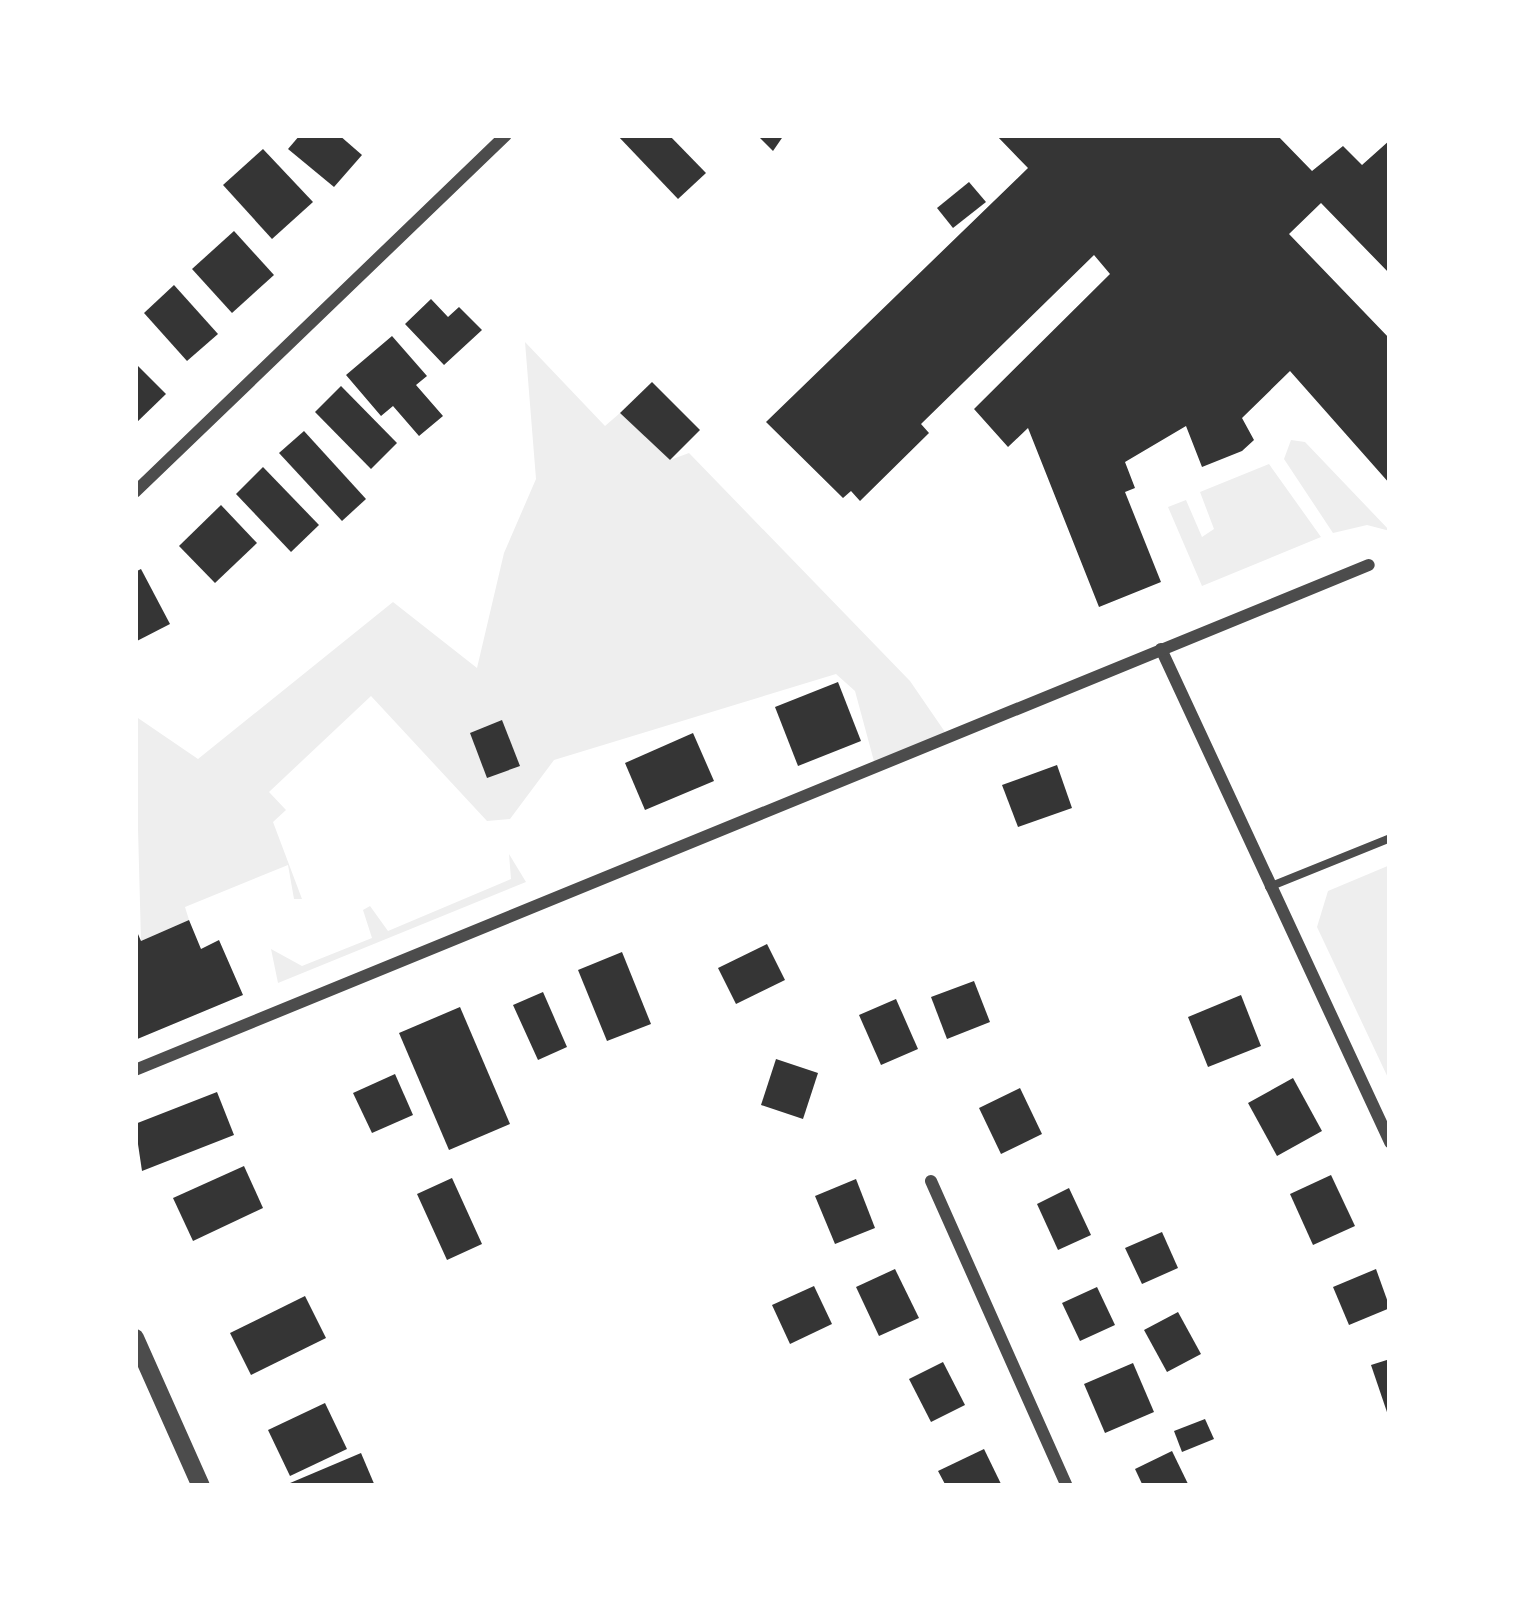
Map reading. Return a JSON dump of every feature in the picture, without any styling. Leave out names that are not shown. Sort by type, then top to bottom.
[{"type":"street","points":[[135,492],[506,135]]},
{"type":"street","points":[[135,1070],[1370,565]]},
{"type":"street","points":[[1162,649],[1390,1142]]},
{"type":"street","points":[[931,1181],[1067,1486]]},
{"type":"street","points":[[135,1338],[201,1486]]},
{"type":"lane","points":[[1269,887],[1390,838]]},
{"type":"shaded area","points":[[525,342],[605,426],[620,413],[670,460],[689,453],[910,681],[945,732],[875,765],[855,691],[836,674],[554,760],[510,819],[487,821],[371,696],[269,792],[286,810],[273,822],[302,899],[294,899],[288,865],[185,907],[189,920],[141,941],[135,716],[198,759],[393,602],[477,668],[504,553],[536,479]]},
{"type":"shaded area","points":[[1291,440],[1305,442],[1390,531],[1367,525],[1333,533],[1284,459]]},
{"type":"shaded area","points":[[1269,464],[1321,537],[1202,586],[1168,507],[1186,500],[1202,537],[1214,529],[1200,492]]},
{"type":"shaded area","points":[[509,854],[526,882],[278,983],[271,949],[302,966],[372,938],[363,910],[370,906],[388,931],[511,879]]},
{"type":"shaded area","points":[[1390,865],[1390,1082],[1317,927],[1328,891]]},
{"type":"building","points":[[300,135],[339,135],[362,155],[334,187],[288,149]]},
{"type":"building","points":[[617,135],[669,135],[706,173],[678,199]]},
{"type":"building","points":[[757,135],[784,135],[773,151]]},
{"type":"building","points":[[996,135],[1277,135],[1312,171],[1343,146],[1362,165],[1390,140],[1390,274],[1321,203],[1289,234],[1390,339],[1390,484],[1290,371],[1242,418],[1254,440],[1242,451],[1202,467],[1186,426],[1125,462],[1135,488],[1125,492],[1161,582],[1099,607],[1028,428],[1008,447],[974,409],[1110,274],[1094,255],[921,424],[929,433],[860,501],[851,491],[843,498],[766,422],[1028,168]]},
{"type":"building","points":[[263,149],[313,202],[272,239],[223,185]]},
{"type":"building","points":[[969,182],[986,202],[953,228],[937,208]]},
{"type":"building","points":[[234,231],[274,275],[232,313],[192,269]]},
{"type":"building","points":[[174,285],[218,334],[187,361],[144,313]]},
{"type":"building","points":[[431,299],[448,317],[459,307],[482,330],[444,365],[405,324]]},
{"type":"building","points":[[392,336],[427,376],[416,385],[443,416],[419,436],[393,406],[381,416],[346,375]]},
{"type":"building","points":[[135,363],[166,394],[135,424]]},
{"type":"building","points":[[652,382],[700,430],[670,460],[620,413]]},
{"type":"building","points":[[341,386],[397,443],[371,469],[315,412]]},
{"type":"building","points":[[304,431],[366,499],[342,521],[279,453]]},
{"type":"building","points":[[263,467],[319,525],[291,552],[236,494]]},
{"type":"building","points":[[221,505],[257,543],[215,583],[179,546]]},
{"type":"building","points":[[141,569],[170,624],[135,642],[135,572]]},
{"type":"building","points":[[838,682],[861,741],[798,766],[775,707]]},
{"type":"building","points":[[502,720],[520,766],[487,778],[470,733]]},
{"type":"building","points":[[693,733],[714,781],[645,810],[625,763]]},
{"type":"building","points":[[1057,765],[1072,808],[1018,827],[1002,785]]},
{"type":"building","points":[[189,920],[201,949],[219,940],[243,995],[135,1040],[135,927],[141,941]]},
{"type":"building","points":[[767,944],[785,980],[736,1004],[718,968]]},
{"type":"building","points":[[622,952],[651,1024],[607,1041],[578,970]]},
{"type":"building","points":[[974,981],[990,1022],[947,1039],[931,997]]},
{"type":"building","points":[[543,992],[567,1047],[538,1060],[513,1005]]},
{"type":"building","points":[[1241,995],[1261,1046],[1208,1067],[1188,1017]]},
{"type":"building","points":[[896,999],[918,1049],[881,1065],[859,1015]]},
{"type":"building","points":[[460,1007],[510,1124],[449,1150],[399,1033]]},
{"type":"building","points":[[776,1059],[818,1073],[803,1119],[761,1105]]},
{"type":"building","points":[[395,1074],[413,1115],[372,1133],[353,1093]]},
{"type":"building","points":[[1293,1078],[1322,1131],[1277,1156],[1248,1103]]},
{"type":"building","points":[[1020,1088],[1042,1134],[1001,1154],[979,1108]]},
{"type":"building","points":[[217,1092],[234,1135],[142,1171],[135,1124]]},
{"type":"building","points":[[244,1166],[263,1208],[193,1241],[173,1198]]},
{"type":"building","points":[[1331,1175],[1355,1226],[1313,1245],[1290,1194]]},
{"type":"building","points":[[452,1178],[482,1244],[447,1260],[417,1194]]},
{"type":"building","points":[[856,1179],[875,1228],[835,1244],[815,1196]]},
{"type":"building","points":[[1069,1188],[1091,1235],[1058,1250],[1037,1204]]},
{"type":"building","points":[[1162,1232],[1178,1268],[1142,1284],[1125,1248]]},
{"type":"building","points":[[895,1269],[919,1318],[879,1336],[856,1287]]},
{"type":"building","points":[[1376,1269],[1390,1308],[1349,1325],[1333,1287]]},
{"type":"building","points":[[814,1286],[832,1324],[790,1344],[772,1305]]},
{"type":"building","points":[[1097,1287],[1115,1325],[1080,1341],[1062,1303]]},
{"type":"building","points":[[305,1296],[326,1338],[251,1375],[230,1333]]},
{"type":"building","points":[[1178,1312],[1201,1354],[1167,1372],[1144,1330]]},
{"type":"building","points":[[1390,1359],[1390,1418],[1389,1418],[1371,1365]]},
{"type":"building","points":[[943,1362],[965,1405],[931,1422],[909,1379]]},
{"type":"building","points":[[1133,1363],[1154,1412],[1105,1433],[1084,1384]]},
{"type":"building","points":[[325,1403],[347,1449],[290,1476],[268,1430]]},
{"type":"building","points":[[1205,1419],[1214,1439],[1182,1452],[1174,1431]]},
{"type":"building","points":[[984,1449],[1002,1486],[946,1486],[938,1471]]},
{"type":"building","points":[[1172,1451],[1189,1486],[1143,1486],[1135,1469]]},
{"type":"building","points":[[361,1453],[375,1486],[283,1486]]}]
